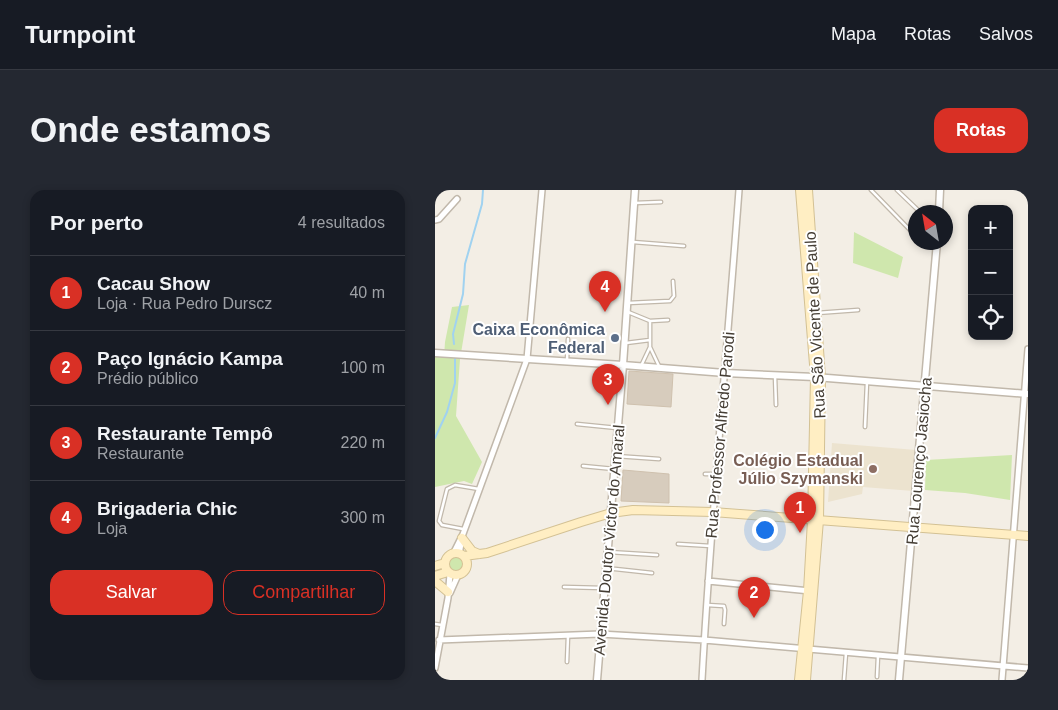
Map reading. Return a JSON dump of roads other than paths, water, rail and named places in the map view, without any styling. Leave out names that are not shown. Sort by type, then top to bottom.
[{"type":"main road","name":"Rua São Vicente de Paulo","points":[[800,190],[818,378]]},
{"type":"main road","name":"Rua São Vicente de Paulo","points":[[805,649],[816,520],[818,378],[817,313],[807,190]]},
{"type":"main road","points":[[435,566],[445,563],[446,559],[459,554],[483,554],[611,513],[633,510],[713,512],[1028,536]]},
{"type":"main road","points":[[463,534],[472,551],[483,554]]},
{"type":"main road","points":[[459,554],[467,560],[467,568]]},
{"type":"main road","points":[[435,576],[462,574],[483,554]]},
{"type":"main road","points":[[445,563],[452,574]]},
{"type":"main road","points":[[435,581],[448,595]]},
{"type":"main road","points":[[799,680],[805,649]]},
{"type":"main road","points":[[805,649],[806,680]]},
{"type":"street","points":[[459,554],[463,534],[527,359],[542,190]]},
{"type":"street","name":"Avenida Doutor Victor do Amaral","points":[[597,680],[625,343],[635,190]]},
{"type":"street","name":"Rua Professor Alfredo Parodi","points":[[702,680],[713,512],[739,190]]},
{"type":"street","points":[[939,205],[940,190]]},
{"type":"street","points":[[435,220],[439,219],[457,199]]},
{"type":"street","name":"Rua Lourenço Jasiocha","points":[[899,680],[936,250]]},
{"type":"street","points":[[1002,680],[1026,394],[1028,349]]},
{"type":"street","points":[[435,353],[818,378],[1026,394]]},
{"type":"street","points":[[435,668],[436,649],[452,574]]},
{"type":"street","points":[[708,581],[810,591]]},
{"type":"street","points":[[439,640],[600,634],[704,640],[1028,668]]},
{"type":"lane","points":[[871,190],[908,228]]},
{"type":"lane","points":[[897,190],[913,205]]},
{"type":"lane","points":[[634,203],[661,202]]},
{"type":"lane","points":[[632,242],[685,246]]},
{"type":"lane","points":[[627,303],[670,301],[674,296],[673,281]]},
{"type":"lane","points":[[817,313],[858,310]]},
{"type":"lane","points":[[627,312],[650,321],[668,320]]},
{"type":"lane","points":[[650,321],[650,347],[659,368]]},
{"type":"lane","points":[[567,361],[568,339]]},
{"type":"lane","points":[[625,343],[650,340]]},
{"type":"lane","points":[[640,366],[650,347]]},
{"type":"lane","points":[[600,363],[601,376],[604,380],[621,384]]},
{"type":"lane","points":[[775,376],[775,405]]},
{"type":"lane","points":[[865,428],[867,382]]},
{"type":"lane","points":[[577,424],[618,428]]},
{"type":"lane","points":[[615,456],[659,459]]},
{"type":"lane","points":[[583,466],[615,469]]},
{"type":"lane","points":[[705,474],[716,474]]},
{"type":"lane","points":[[463,534],[440,523],[439,518],[447,489],[455,485],[479,489]]},
{"type":"lane","points":[[678,544],[711,546]]},
{"type":"lane","points":[[607,552],[657,555]]},
{"type":"lane","points":[[606,568],[652,573]]},
{"type":"lane","points":[[564,587],[604,588]]},
{"type":"lane","points":[[707,604],[724,606],[724,624]]},
{"type":"lane","points":[[435,624],[442,625]]},
{"type":"lane","points":[[567,662],[568,635]]},
{"type":"lane","points":[[844,680],[846,653]]},
{"type":"lane","points":[[877,677],[878,655]]},
{"type":"waterway","points":[[454,344],[453,334],[463,294],[465,264],[482,204],[483,190]]},
{"type":"waterway","points":[[435,438],[447,412],[455,383],[455,359]]},
{"type":"place","name":"Brigaderia Chic","points":[[605,312]]},
{"type":"place","name":"Caixa Econômica Federal","points":[[615,338]]},
{"type":"place","name":"Restaurante Tempô","points":[[608,405]]},
{"type":"place","name":"Colégio Estadual Júlio Szymanski","points":[[873,469]]},
{"type":"place","name":"Cacau Show","points":[[800,533]]},
{"type":"place","name":"Paço Ignácio Kampa","points":[[754,618]]}]
